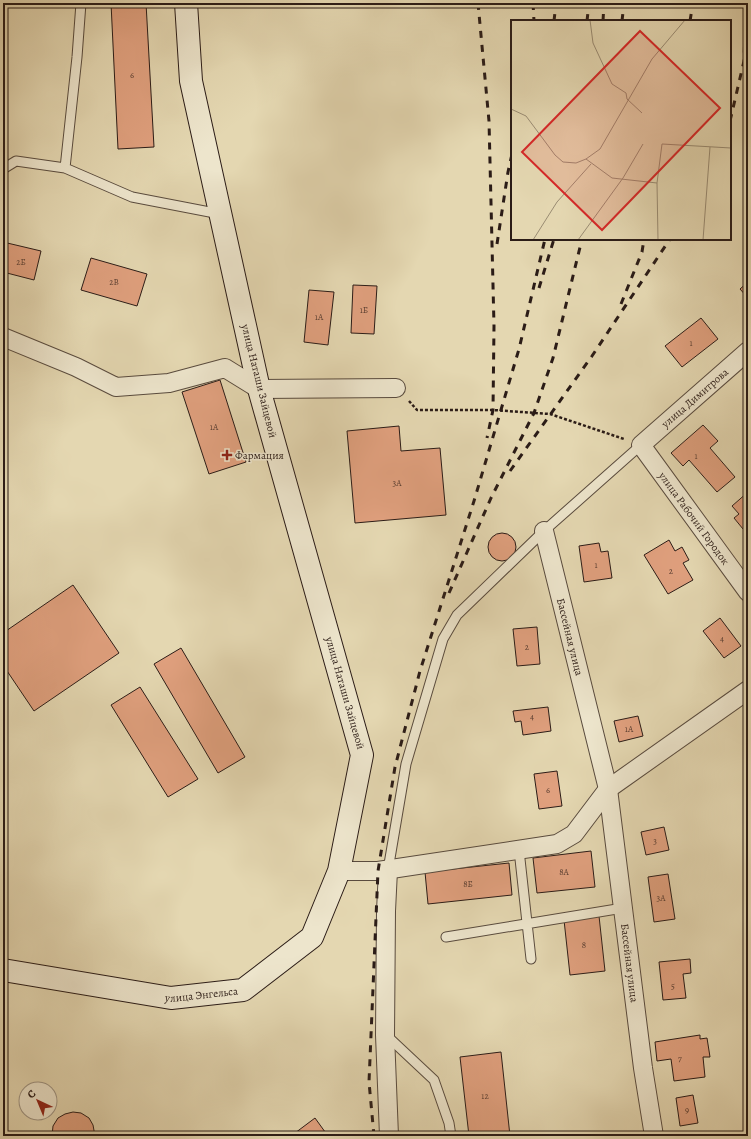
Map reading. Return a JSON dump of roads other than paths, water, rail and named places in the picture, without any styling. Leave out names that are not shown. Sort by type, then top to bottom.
[{"type":"street","name":"улица Наташи Зайцевой","points":[[186,3],[191,81],[259,389],[362,755],[339,871]]},
{"type":"street","points":[[3,337],[76,367],[116,388],[169,383],[224,368],[259,389],[396,388]]},
{"type":"street","name":"улица Димитрова","points":[[641,445],[748,351]]},
{"type":"street","name":"улица Рабочий Городок","points":[[641,445],[748,592]]},
{"type":"street","name":"Бассейная улица","points":[[544,531],[608,789],[643,1068],[654,1136]]},
{"type":"street","points":[[339,871],[388,870],[557,844],[574,834],[608,789],[748,690]]},
{"type":"street","points":[[388,870],[386,910],[385,1035],[389,1136]]},
{"type":"street","name":"улица Энгельса","points":[[3,970],[171,998],[243,990],[312,937],[339,871]]},
{"type":"lane","points":[[65,168],[77,57],[81,3]]},
{"type":"lane","points":[[3,169],[16,161],[65,168],[132,197],[220,214]]},
{"type":"lane","points":[[388,870],[406,764],[443,639],[457,615],[544,531],[641,445]]},
{"type":"lane","points":[[519,850],[531,959]]},
{"type":"lane","points":[[446,937],[623,908]]},
{"type":"lane","points":[[385,1035],[434,1080],[449,1124],[451,1136]]},
{"type":"railway","points":[[478,3],[489,121],[494,326],[493,410],[487,438]]},
{"type":"railway","points":[[533,3],[534,20]]},
{"type":"railway","points":[[554,20],[556,3]]},
{"type":"railway","points":[[587,20],[589,3]]},
{"type":"railway","points":[[603,20],[604,3]]},
{"type":"railway","points":[[622,20],[624,3]]},
{"type":"railway","points":[[690,20],[693,3]]},
{"type":"railway","points":[[731,117],[744,61],[746,3]]},
{"type":"railway","points":[[497,244],[511,158]]},
{"type":"railway","points":[[374,1136],[369,1082],[378,871],[395,767],[420,671],[474,501],[519,349],[545,240]]},
{"type":"railway","points":[[539,288],[554,240]]},
{"type":"railway","points":[[449,593],[491,498],[534,413],[553,358],[582,240]]},
{"type":"railway","points":[[621,304],[642,252],[644,240]]},
{"type":"railway","points":[[510,471],[592,356],[669,240]]},
{"type":"place","name":"Фармация","points":[[227,455]]}]
